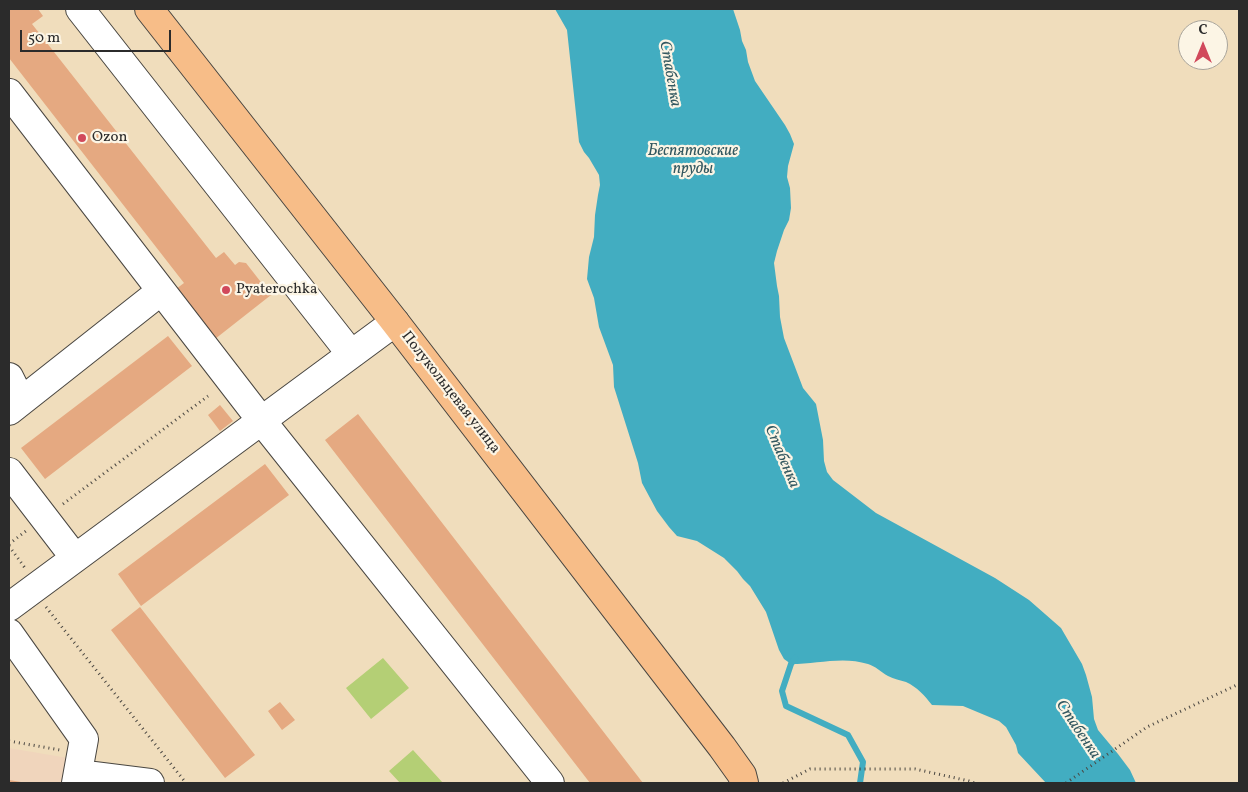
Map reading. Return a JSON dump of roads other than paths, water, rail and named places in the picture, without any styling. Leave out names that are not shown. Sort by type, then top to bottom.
[{"type":"main road","name":"Полукольцевая улица","points":[[149,9],[395,322],[722,747],[742,776],[744,783]]},
{"type":"lane","points":[[80,9],[351,354]]},
{"type":"lane","points":[[9,93],[261,420],[550,783]]},
{"type":"lane","points":[[9,377],[15,406],[162,291]]},
{"type":"lane","points":[[9,607],[395,322]]},
{"type":"lane","points":[[9,472],[75,558]]},
{"type":"lane","points":[[9,633],[84,739],[79,770],[150,783]]},
{"type":"water","name":"Беспятовские пруды","points":[[555,9],[733,9],[755,81],[785,125],[794,144],[787,177],[790,188],[791,208],[789,220],[774,263],[784,338],[803,388],[816,404],[827,472],[833,480],[876,513],[995,578],[1029,600],[1061,628],[1082,664],[1086,675],[1092,697],[1094,719],[1098,730],[1130,770],[1136,783],[1046,783],[1018,753],[1016,745],[1006,727],[999,721],[963,706],[932,705],[914,686],[888,676],[868,664],[840,660],[791,664],[784,659],[779,650],[766,612],[750,586],[737,571],[724,558],[697,541],[677,536],[669,527],[657,511],[642,483],[638,463],[614,387],[613,365],[599,327],[594,298],[587,279],[600,185],[599,175],[579,142],[567,30]]},
{"type":"waterway","points":[[795,658],[791,664],[782,691],[786,706],[848,735],[863,762],[860,783]]},
{"type":"place","name":"Ozon","points":[[82,138]]},
{"type":"place","name":"Pyaterochka","points":[[226,290]]},
{"type":"water label","name":"Стабенка","points":[[669,74]]},
{"type":"water label","name":"Стабенка","points":[[781,457]]},
{"type":"water label","name":"Стабенка","points":[[1077,730]]}]
